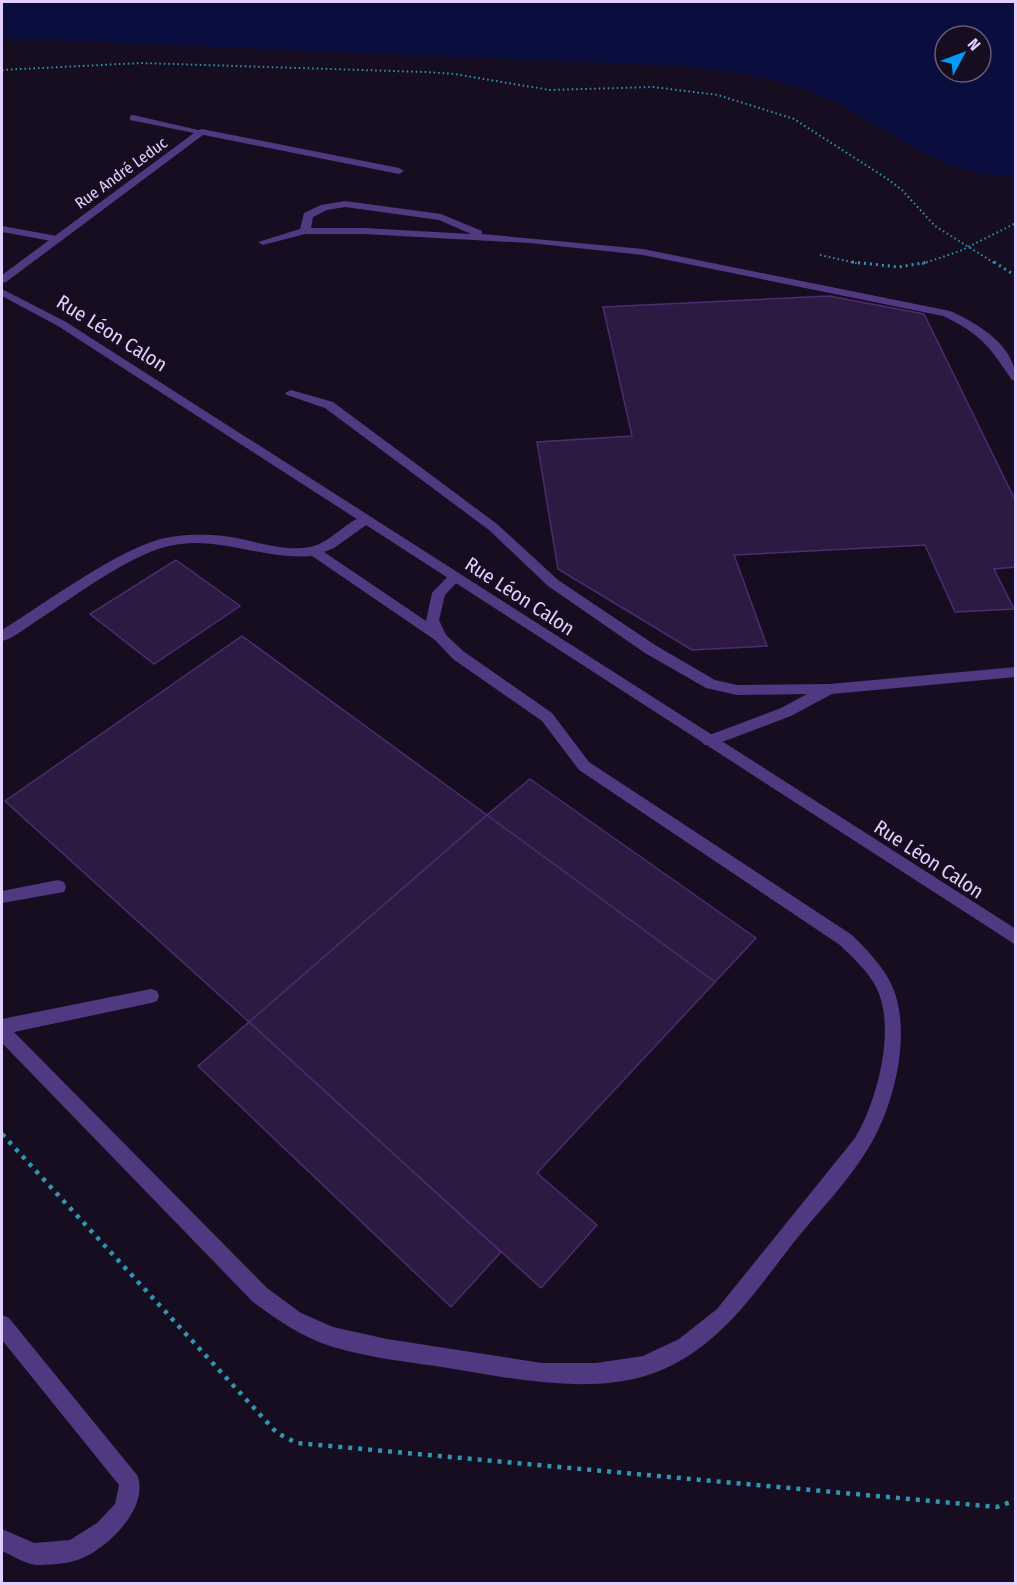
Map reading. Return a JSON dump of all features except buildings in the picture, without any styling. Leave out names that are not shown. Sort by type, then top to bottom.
[{"type":"street","name":"Rue André Leduc","points":[[133,118],[202,132]]},
{"type":"street","name":"Rue André Leduc","points":[[2,280],[202,132]]},
{"type":"street","points":[[202,132],[399,171]]},
{"type":"street","points":[[305,231],[308,215],[325,207],[345,204],[441,217],[489,238]]},
{"type":"street","points":[[2,229],[57,239]]},
{"type":"street","points":[[263,242],[305,231],[364,231],[489,238],[643,252],[946,313],[974,325],[996,344],[1016,378]]},
{"type":"street","name":"Rue Léon Calon","points":[[2,292],[62,324],[1016,938]]},
{"type":"street","points":[[291,393],[329,405],[493,527],[553,583],[650,649],[711,684],[736,690],[830,689],[1016,672]]},
{"type":"street","points":[[2,636],[106,571],[138,553],[163,543],[188,538],[214,539],[295,553],[314,551],[329,545],[365,519]]},
{"type":"street","points":[[2,1030],[260,1295],[294,1320],[332,1337],[387,1349],[542,1373],[596,1373],[644,1366],[686,1346],[724,1316],[861,1144],[877,1113],[886,1076],[894,1021],[886,989],[871,964],[846,940],[585,766],[547,717],[458,655],[441,638],[314,551]]},
{"type":"street","points":[[441,638],[432,620],[434,605],[439,593],[455,577]]},
{"type":"street","points":[[709,741],[786,712],[830,689]]},
{"type":"street","points":[[2,897],[57,887]]},
{"type":"street","points":[[2,1030],[151,996]]},
{"type":"street","points":[[2,1325],[130,1482],[124,1509],[105,1531],[73,1551],[34,1554],[2,1540]]},
{"type":"path","points":[[2,70],[141,63],[425,72],[466,76],[550,90],[630,86],[693,91],[765,108],[794,119],[890,180],[935,226],[1016,276]]},
{"type":"path","points":[[820,255],[866,265],[906,267],[927,263],[967,247],[1016,223]]},
{"type":"path","points":[[2,1134],[277,1433],[297,1443],[997,1507],[1016,1500]]},
{"type":"shaded area","points":[[2,2],[1015,2],[1015,177],[966,170],[944,162],[924,153],[841,105],[803,89],[763,78],[682,66],[2,38]]}]
